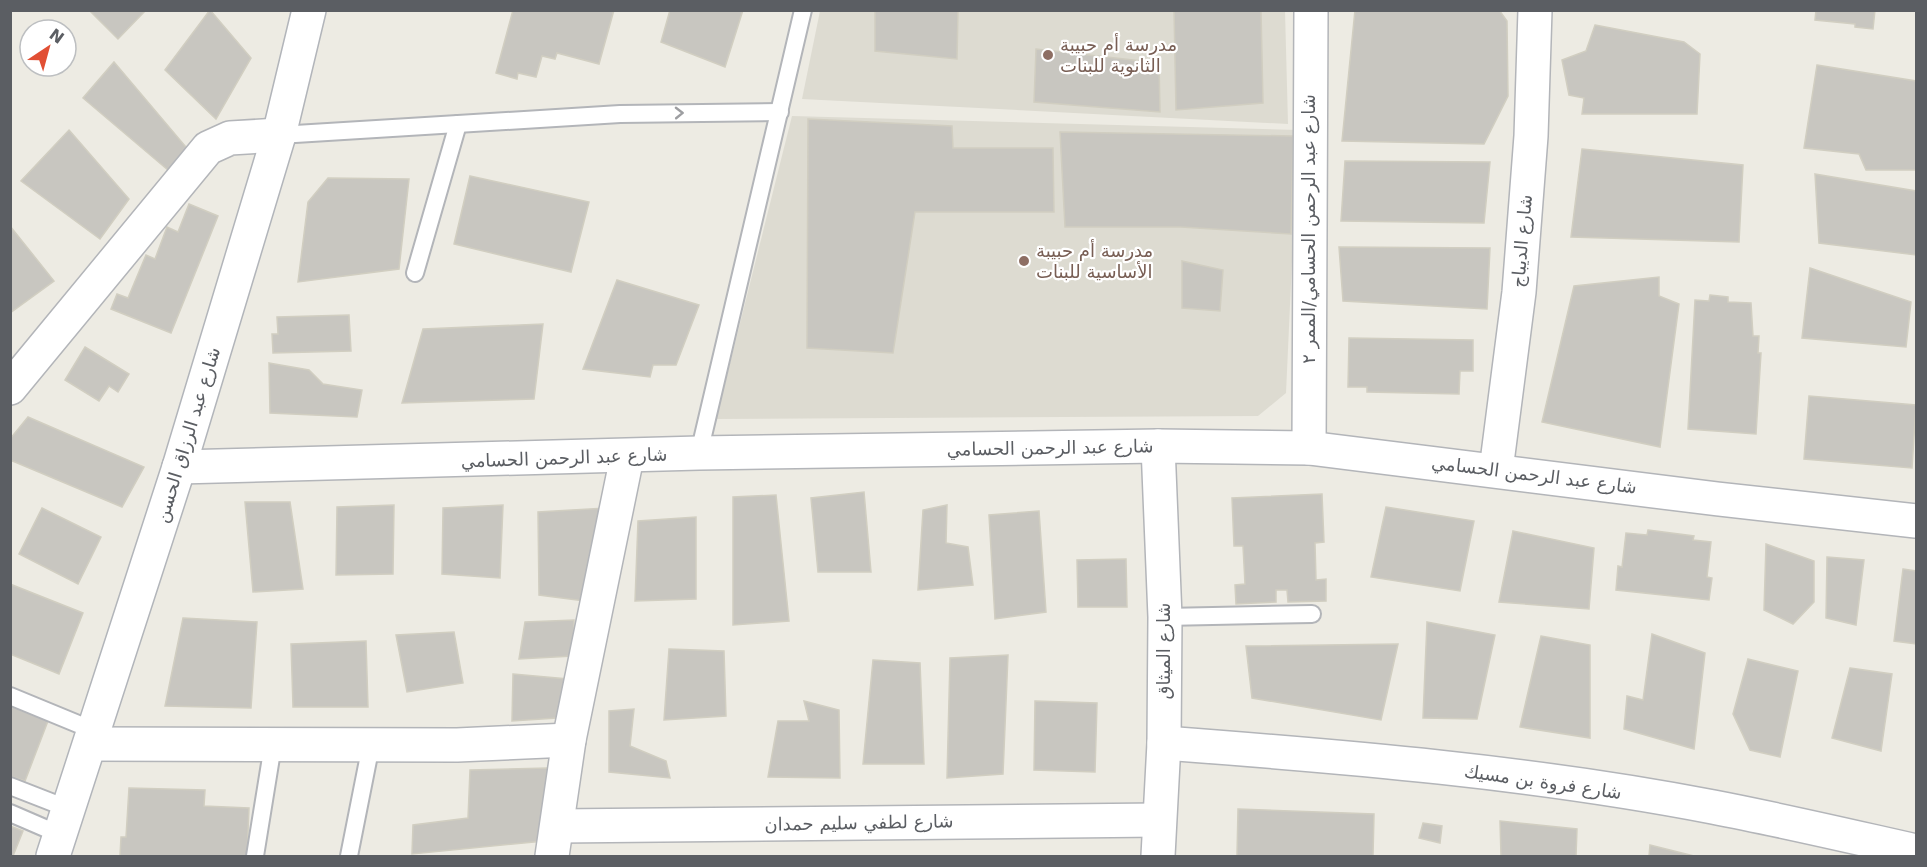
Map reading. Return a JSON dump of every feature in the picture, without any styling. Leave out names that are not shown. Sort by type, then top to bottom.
[{"type":"street","name":"شارع عبد الرزاق الحسن","points":[[61,833],[179,466],[279,135],[309,10]]},
{"type":"street","name":"شارع عبد الرحمن الحسامي/الممر ٢","points":[[1309,448],[1311,10]]},
{"type":"street","name":"شارع الديباج","points":[[1496,470],[1519,292],[1531,136],[1535,10]]},
{"type":"street","points":[[10,388],[208,148],[230,138],[279,135]]},
{"type":"street","name":"شارع عبد الرحمن الحسامي","points":[[179,466],[627,457],[699,453],[1158,446],[1309,448],[1718,499],[1917,521]]},
{"type":"street","name":"شارع الميثاق","points":[[1158,446],[1166,617],[1164,743],[1158,856]]},
{"type":"street","points":[[555,841],[569,740],[627,457]]},
{"type":"street","points":[[93,738],[273,745],[569,740]]},
{"type":"street","name":"شارع فروة بن مسيك","points":[[1164,743],[1347,757],[1543,781],[1712,807],[1917,851]]},
{"type":"street","name":"شارع لطفي سليم حمدان","points":[[555,841],[1159,820]]},
{"type":"lane","points":[[699,453],[803,10]]},
{"type":"lane","points":[[279,135],[620,114],[780,112]]},
{"type":"lane","points":[[415,273],[458,124]]},
{"type":"lane","points":[[1166,617],[1312,614]]},
{"type":"lane","points":[[10,696],[93,738]]},
{"type":"lane","points":[[255,856],[273,745]]},
{"type":"lane","points":[[349,856],[371,745]]},
{"type":"lane","points":[[10,786],[61,833]]},
{"type":"lane","points":[[10,813],[61,833]]},
{"type":"shaded area","name":"مدرسة أم حبيبة الثانوية للبنات","points":[[820,11],[1285,11],[1288,124],[802,99]]},
{"type":"shaded area","name":"مدرسة أم حبيبة الأساسية للبنات","points":[[792,116],[1298,130],[1286,393],[1258,416],[716,419]]},
{"type":"building","points":[[89,10],[146,10],[118,39]]},
{"type":"building","points":[[210,10],[251,58],[216,119],[165,70]]},
{"type":"building","points":[[513,10],[614,10],[599,64],[557,53],[555,59],[542,56],[536,77],[518,73],[517,79],[496,73]]},
{"type":"building","points":[[670,10],[743,10],[725,67],[661,42]]},
{"type":"building","points":[[875,10],[958,10],[957,59],[875,51]]},
{"type":"building","points":[[1174,10],[1261,10],[1263,103],[1176,110]]},
{"type":"building","points":[[1355,10],[1499,10],[1507,21],[1508,96],[1484,144],[1342,141]]},
{"type":"building","points":[[1816,10],[1875,10],[1873,29],[1855,27],[1855,24],[1815,20]]},
{"type":"building","points":[[1595,25],[1684,42],[1700,54],[1697,114],[1582,114],[1584,98],[1569,95],[1562,60],[1586,51]]},
{"type":"building","points":[[1036,49],[1159,63],[1160,112],[1034,102]]},
{"type":"building","points":[[114,62],[191,153],[175,176],[83,98]]},
{"type":"building","points":[[1817,65],[1916,81],[1916,170],[1866,170],[1859,154],[1804,148]]},
{"type":"building","points":[[808,119],[952,126],[953,148],[1053,148],[1054,212],[915,212],[893,353],[807,348]]},
{"type":"building","points":[[69,130],[129,199],[100,239],[21,181]]},
{"type":"building","points":[[1060,132],[1293,136],[1291,234],[1181,227],[1065,227]]},
{"type":"building","points":[[1582,149],[1743,165],[1739,242],[1571,237]]},
{"type":"building","points":[[1345,161],[1490,162],[1484,223],[1341,221]]},
{"type":"building","points":[[1815,174],[1916,191],[1916,255],[1819,243]]},
{"type":"building","points":[[470,176],[589,202],[571,272],[454,244]]},
{"type":"building","points":[[328,178],[409,179],[399,269],[298,282],[308,202]]},
{"type":"building","points":[[189,204],[218,216],[171,333],[111,309],[117,294],[128,298],[146,255],[155,259],[167,227],[178,232]]},
{"type":"building","points":[[10,226],[54,281],[10,313]]},
{"type":"building","points":[[1339,247],[1490,248],[1487,309],[1343,301]]},
{"type":"building","points":[[1182,261],[1223,270],[1220,311],[1182,308]]},
{"type":"building","points":[[1810,268],[1911,302],[1906,347],[1802,338]]},
{"type":"building","points":[[1659,277],[1659,296],[1679,304],[1660,447],[1542,422],[1574,286]]},
{"type":"building","points":[[617,280],[699,305],[676,365],[653,365],[650,377],[583,369]]},
{"type":"building","points":[[1710,295],[1728,297],[1728,302],[1751,303],[1753,336],[1759,336],[1758,353],[1761,353],[1756,434],[1688,429],[1695,300],[1709,301]]},
{"type":"building","points":[[349,315],[351,351],[273,353],[272,334],[278,334],[277,317]]},
{"type":"building","points":[[543,324],[534,399],[402,403],[423,329]]},
{"type":"building","points":[[1349,338],[1473,340],[1473,371],[1460,371],[1459,394],[1367,392],[1367,387],[1348,387]]},
{"type":"building","points":[[85,347],[129,374],[118,392],[109,386],[99,401],[65,380]]},
{"type":"building","points":[[269,363],[309,370],[323,384],[362,390],[357,417],[270,413]]},
{"type":"building","points":[[1809,396],[1916,405],[1912,468],[1804,459]]},
{"type":"building","points":[[28,417],[144,467],[122,507],[10,460],[10,439]]},
{"type":"building","points":[[864,492],[871,572],[818,572],[811,498]]},
{"type":"building","points":[[1322,494],[1324,542],[1315,543],[1316,580],[1326,579],[1326,601],[1288,602],[1287,590],[1276,590],[1276,602],[1236,604],[1235,585],[1245,584],[1243,546],[1234,546],[1232,498]]},
{"type":"building","points":[[776,495],[789,621],[733,625],[733,497]]},
{"type":"building","points":[[245,502],[290,502],[303,589],[253,592]]},
{"type":"building","points":[[394,505],[393,574],[336,575],[337,507]]},
{"type":"building","points":[[503,505],[500,578],[442,574],[443,508]]},
{"type":"building","points":[[947,505],[946,543],[968,547],[973,585],[918,590],[923,510]]},
{"type":"building","points":[[1386,507],[1474,521],[1460,591],[1371,577]]},
{"type":"building","points":[[42,508],[101,537],[78,584],[19,554]]},
{"type":"building","points":[[606,508],[592,602],[539,595],[538,512]]},
{"type":"building","points":[[1039,511],[1046,612],[995,619],[989,515]]},
{"type":"building","points":[[696,517],[696,599],[635,601],[638,521]]},
{"type":"building","points":[[1648,530],[1694,536],[1693,540],[1711,542],[1707,577],[1712,578],[1709,600],[1616,590],[1618,566],[1622,567],[1626,533],[1647,535]]},
{"type":"building","points":[[1513,531],[1594,548],[1589,609],[1499,602]]},
{"type":"building","points":[[1766,544],[1814,561],[1814,602],[1793,624],[1764,610]]},
{"type":"building","points":[[1827,557],[1864,560],[1856,625],[1826,618]]},
{"type":"building","points":[[1126,559],[1127,607],[1078,607],[1077,560]]},
{"type":"building","points":[[1903,569],[1916,571],[1916,644],[1894,641]]},
{"type":"building","points":[[10,584],[83,613],[59,674],[10,654]]},
{"type":"building","points":[[183,618],[257,622],[251,708],[165,706]]},
{"type":"building","points":[[574,620],[573,656],[519,659],[525,622]]},
{"type":"building","points":[[1427,622],[1495,635],[1477,719],[1423,718]]},
{"type":"building","points":[[454,632],[463,683],[407,692],[396,635]]},
{"type":"building","points":[[1652,634],[1705,653],[1694,749],[1624,729],[1627,696],[1643,700]]},
{"type":"building","points":[[1541,636],[1590,645],[1590,738],[1520,727]]},
{"type":"building","points":[[366,641],[368,707],[293,707],[291,644]]},
{"type":"building","points":[[1398,644],[1381,720],[1252,698],[1246,646]]},
{"type":"building","points":[[669,649],[724,651],[726,716],[664,720]]},
{"type":"building","points":[[1008,655],[1003,774],[947,778],[950,658]]},
{"type":"building","points":[[1748,659],[1798,671],[1780,757],[1750,750],[1733,714]]},
{"type":"building","points":[[873,660],[920,663],[924,764],[863,764]]},
{"type":"building","points":[[1850,668],[1892,674],[1881,751],[1832,738]]},
{"type":"building","points":[[513,674],[568,679],[557,718],[512,721]]},
{"type":"building","points":[[804,701],[839,710],[840,778],[768,777],[778,721],[809,721]]},
{"type":"building","points":[[1035,701],[1097,703],[1095,772],[1034,770]]},
{"type":"building","points":[[10,706],[48,721],[25,781],[10,776]]},
{"type":"building","points":[[634,709],[630,746],[666,761],[670,778],[609,772],[609,711]]},
{"type":"building","points":[[548,768],[544,841],[412,854],[413,825],[468,818],[470,770]]},
{"type":"building","points":[[129,788],[205,790],[204,806],[249,808],[247,856],[120,856],[121,837],[126,837]]},
{"type":"building","points":[[1238,809],[1374,814],[1373,856],[1237,856]]},
{"type":"building","points":[[1500,821],[1577,829],[1576,856],[1501,856]]},
{"type":"building","points":[[1423,823],[1442,826],[1440,843],[1419,838]]},
{"type":"building","points":[[10,826],[23,831],[13,856],[10,856]]},
{"type":"building","points":[[1650,845],[1694,856],[1649,856]]},
{"type":"place","name":"مدرسة أم حبيبة الثانوية للبنات","points":[[1048,55]]},
{"type":"place","name":"مدرسة أم حبيبة الأساسية للبنات","points":[[1024,261]]}]
